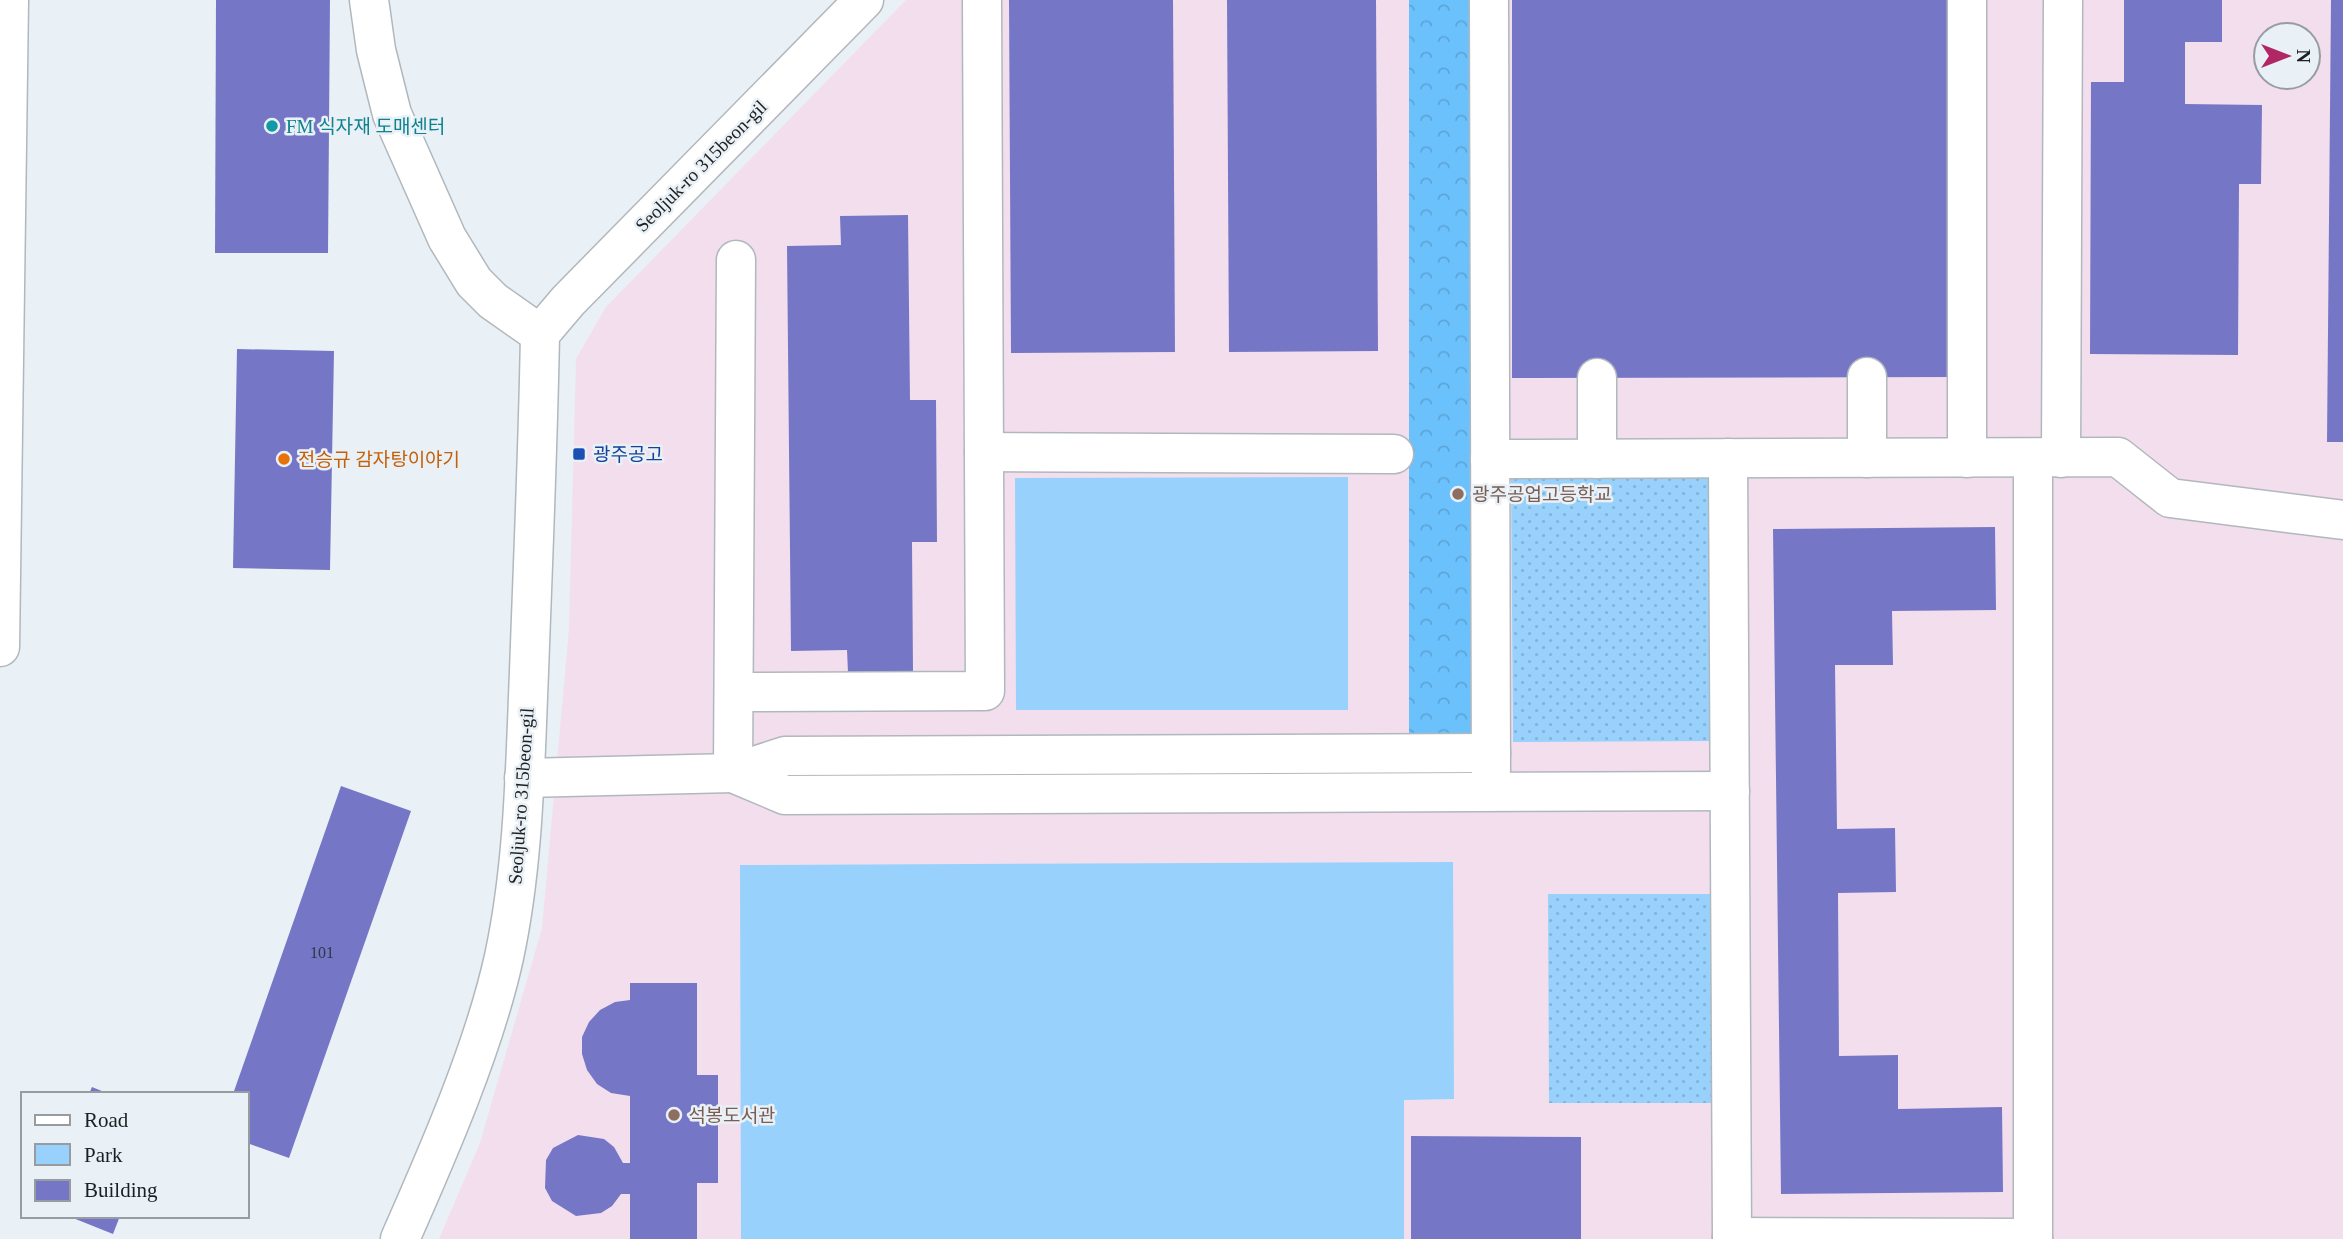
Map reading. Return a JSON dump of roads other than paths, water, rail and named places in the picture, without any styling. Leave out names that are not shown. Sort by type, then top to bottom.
[{"type":"street","points":[[0,647],[9,0]]},
{"type":"street","points":[[369,0],[376,50],[392,114],[447,238],[474,282],[493,301],[541,334]]},
{"type":"street","name":"Seoljuk-ro 315beon-gil","points":[[400,1239],[441,1144],[503,958],[517,878],[524,778],[541,334],[568,301],[864,0]]},
{"type":"street","points":[[734,692],[985,691],[982,0]]},
{"type":"street","points":[[1489,0],[1491,792]]},
{"type":"street","points":[[1966,458],[1967,0]]},
{"type":"street","points":[[1728,458],[1732,1238],[2033,1238],[2047,458],[2063,0]]},
{"type":"street","points":[[733,773],[736,260]]},
{"type":"street","points":[[1867,377],[1867,458]]},
{"type":"street","points":[[1597,378],[1597,459]]},
{"type":"street","points":[[984,452],[1394,454]]},
{"type":"street","points":[[1490,459],[2118,457],[2170,498],[2343,520]]},
{"type":"street","points":[[524,778],[733,773],[785,756],[1491,753]]},
{"type":"street","points":[[733,773],[785,794],[1730,791]]},
{"type":"place","name":"FM 식자재 도매센터","points":[[272,126]]},
{"type":"place","name":"광주공고","points":[[579,454]]},
{"type":"place","name":"전승규 감자탕이야기","points":[[284,459]]},
{"type":"place","name":"광주공업고등학교","points":[[1458,494]]},
{"type":"place","name":"석봉도서관","points":[[674,1115]]}]
